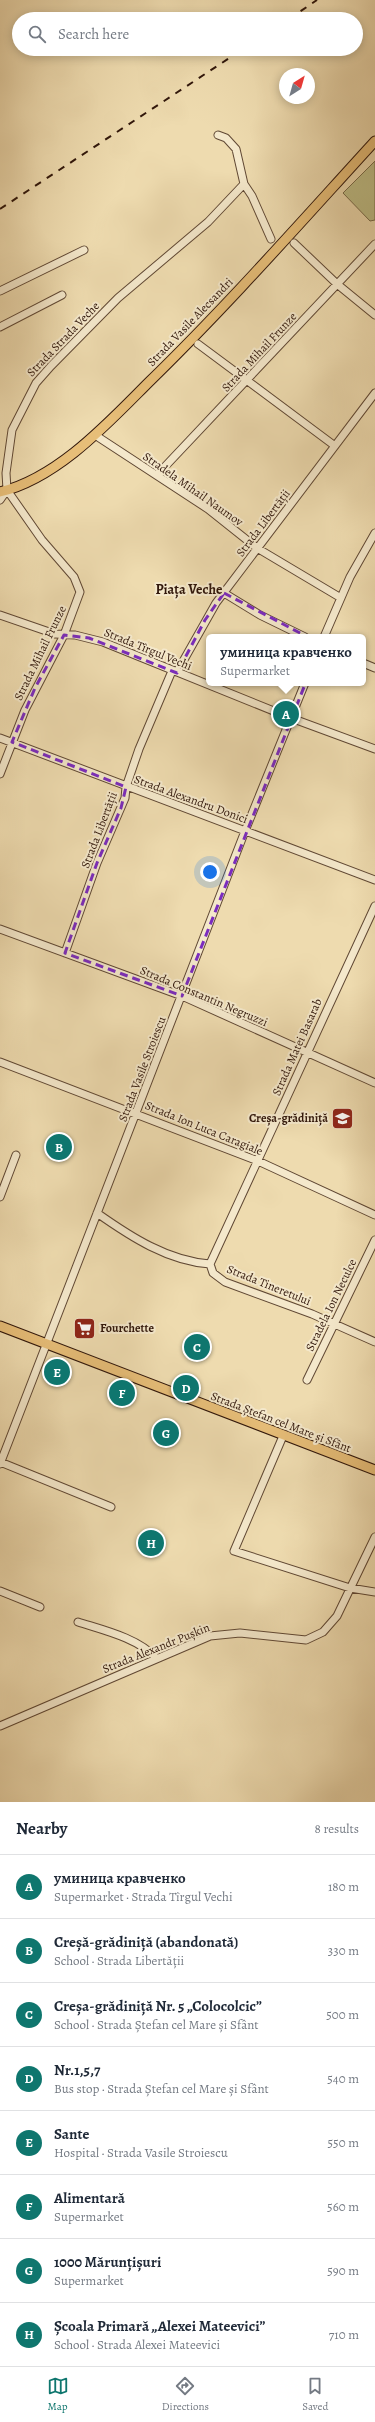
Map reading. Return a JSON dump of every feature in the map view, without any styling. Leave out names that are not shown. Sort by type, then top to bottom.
[{"type":"main road","name":"Strada Vasile Alecsandri","points":[[4,491],[46,472],[95,434],[192,340],[375,141]]},
{"type":"main road","name":"Strada Ștefan cel Mare și Sfânt","points":[[0,1326],[283,1436],[375,1470]]},
{"type":"street","points":[[218,135],[226,138],[236,149],[244,184],[252,196],[271,239]]},
{"type":"street","name":"Strada Strada Veche","points":[[80,587],[4,491],[12,430],[22,406],[36,383],[118,298],[212,218],[244,184]]},
{"type":"street","points":[[294,243],[337,284],[375,315]]},
{"type":"street","name":"Strada Mihail Frunze","points":[[157,475],[247,382],[375,244]]},
{"type":"street","points":[[0,291],[84,250]]},
{"type":"street","points":[[0,327],[62,295]]},
{"type":"street","points":[[198,344],[247,382],[335,446]]},
{"type":"street","name":"Strada Libertății","points":[[65,953],[97,863],[125,798],[126,787],[174,671],[205,620],[224,593],[375,393]]},
{"type":"street","name":"Stradela Mihail Naumov","points":[[95,434],[208,509],[258,548],[341,598]]},
{"type":"street","points":[[0,500],[4,491]]},
{"type":"street","points":[[325,634],[341,598],[375,533]]},
{"type":"street","name":"Strada Mihail Frunze","points":[[0,774],[35,688],[64,635],[70,614],[79,600],[80,587]]},
{"type":"street","points":[[224,593],[260,615],[299,634]]},
{"type":"street","name":"Strada Tîrgul Vechi","points":[[0,615],[39,629],[64,635],[89,638],[206,684]]},
{"type":"street","name":"Strada Tîrgul Vechi","points":[[211,686],[291,718],[375,749]]},
{"type":"street","name":"Strada Vasile Stroiescu","points":[[0,1463],[48,1344],[245,830],[304,686]]},
{"type":"street","name":"Strada Alexandru Donici","points":[[0,738],[126,787],[245,830],[375,880]]},
{"type":"street","name":"Strada Matei Basarab","points":[[210,1264],[375,906]]},
{"type":"street","name":"Strada Constantin Negruzzi","points":[[0,929],[182,996],[375,1083]]},
{"type":"street","name":"Strada Ion Luca Caragiale","points":[[0,1062],[258,1161],[375,1215]]},
{"type":"street","points":[[0,1197],[16,1155]]},
{"type":"street","name":"Strada Tineretului","points":[[97,1213],[125,1232],[175,1257],[193,1263],[210,1264],[213,1273],[225,1282],[335,1323],[375,1342]]},
{"type":"street","name":"Stradela Ion Neculce","points":[[307,1380],[375,1240]]},
{"type":"street","points":[[283,1436],[234,1551],[350,1588],[375,1592]]},
{"type":"street","points":[[0,1463],[111,1507]]},
{"type":"street","name":"Strada Alexandr Pușkin","points":[[0,1726],[190,1643],[224,1633],[306,1640],[323,1632],[332,1623],[375,1537]]},
{"type":"street","points":[[0,1591],[40,1607]]},
{"type":"street","points":[[78,1622],[124,1638],[144,1648],[156,1658]]},
{"type":"highlighted area","points":[[224,593],[321,644],[182,996],[65,953],[97,863],[121,808],[126,787],[12,742],[35,688],[64,635],[89,638],[177,673],[205,620]]},
{"type":"green space","points":[[375,161],[375,220],[370,221],[343,193]]},
{"type":"railway","points":[[299,12],[317,0]]},
{"type":"railway","points":[[0,209],[232,56]]},
{"type":"place","name":"уминица кравченко","points":[[286,714]]},
{"type":"place","name":"Creșa-grădiniță","points":[[343,1118]]},
{"type":"place","name":"Creșă-grădiniță (abandonată)","points":[[59,1147]]},
{"type":"place","name":"Fourchette","points":[[85,1328]]},
{"type":"place","name":"Creșa-grădiniță Nr. 5 „Colocolcic”","points":[[197,1347]]},
{"type":"place","name":"Sante","points":[[57,1372]]},
{"type":"place","name":"Nr.1,5,7","points":[[186,1388]]},
{"type":"place","name":"Alimentară","points":[[122,1393]]},
{"type":"place","name":"1000 Mărunțișuri","points":[[166,1433]]},
{"type":"place","name":"Școala Primară „Alexei Mateevici”","points":[[151,1543]]},
{"type":"district","name":"Piața Veche","points":[[189,589]]}]
